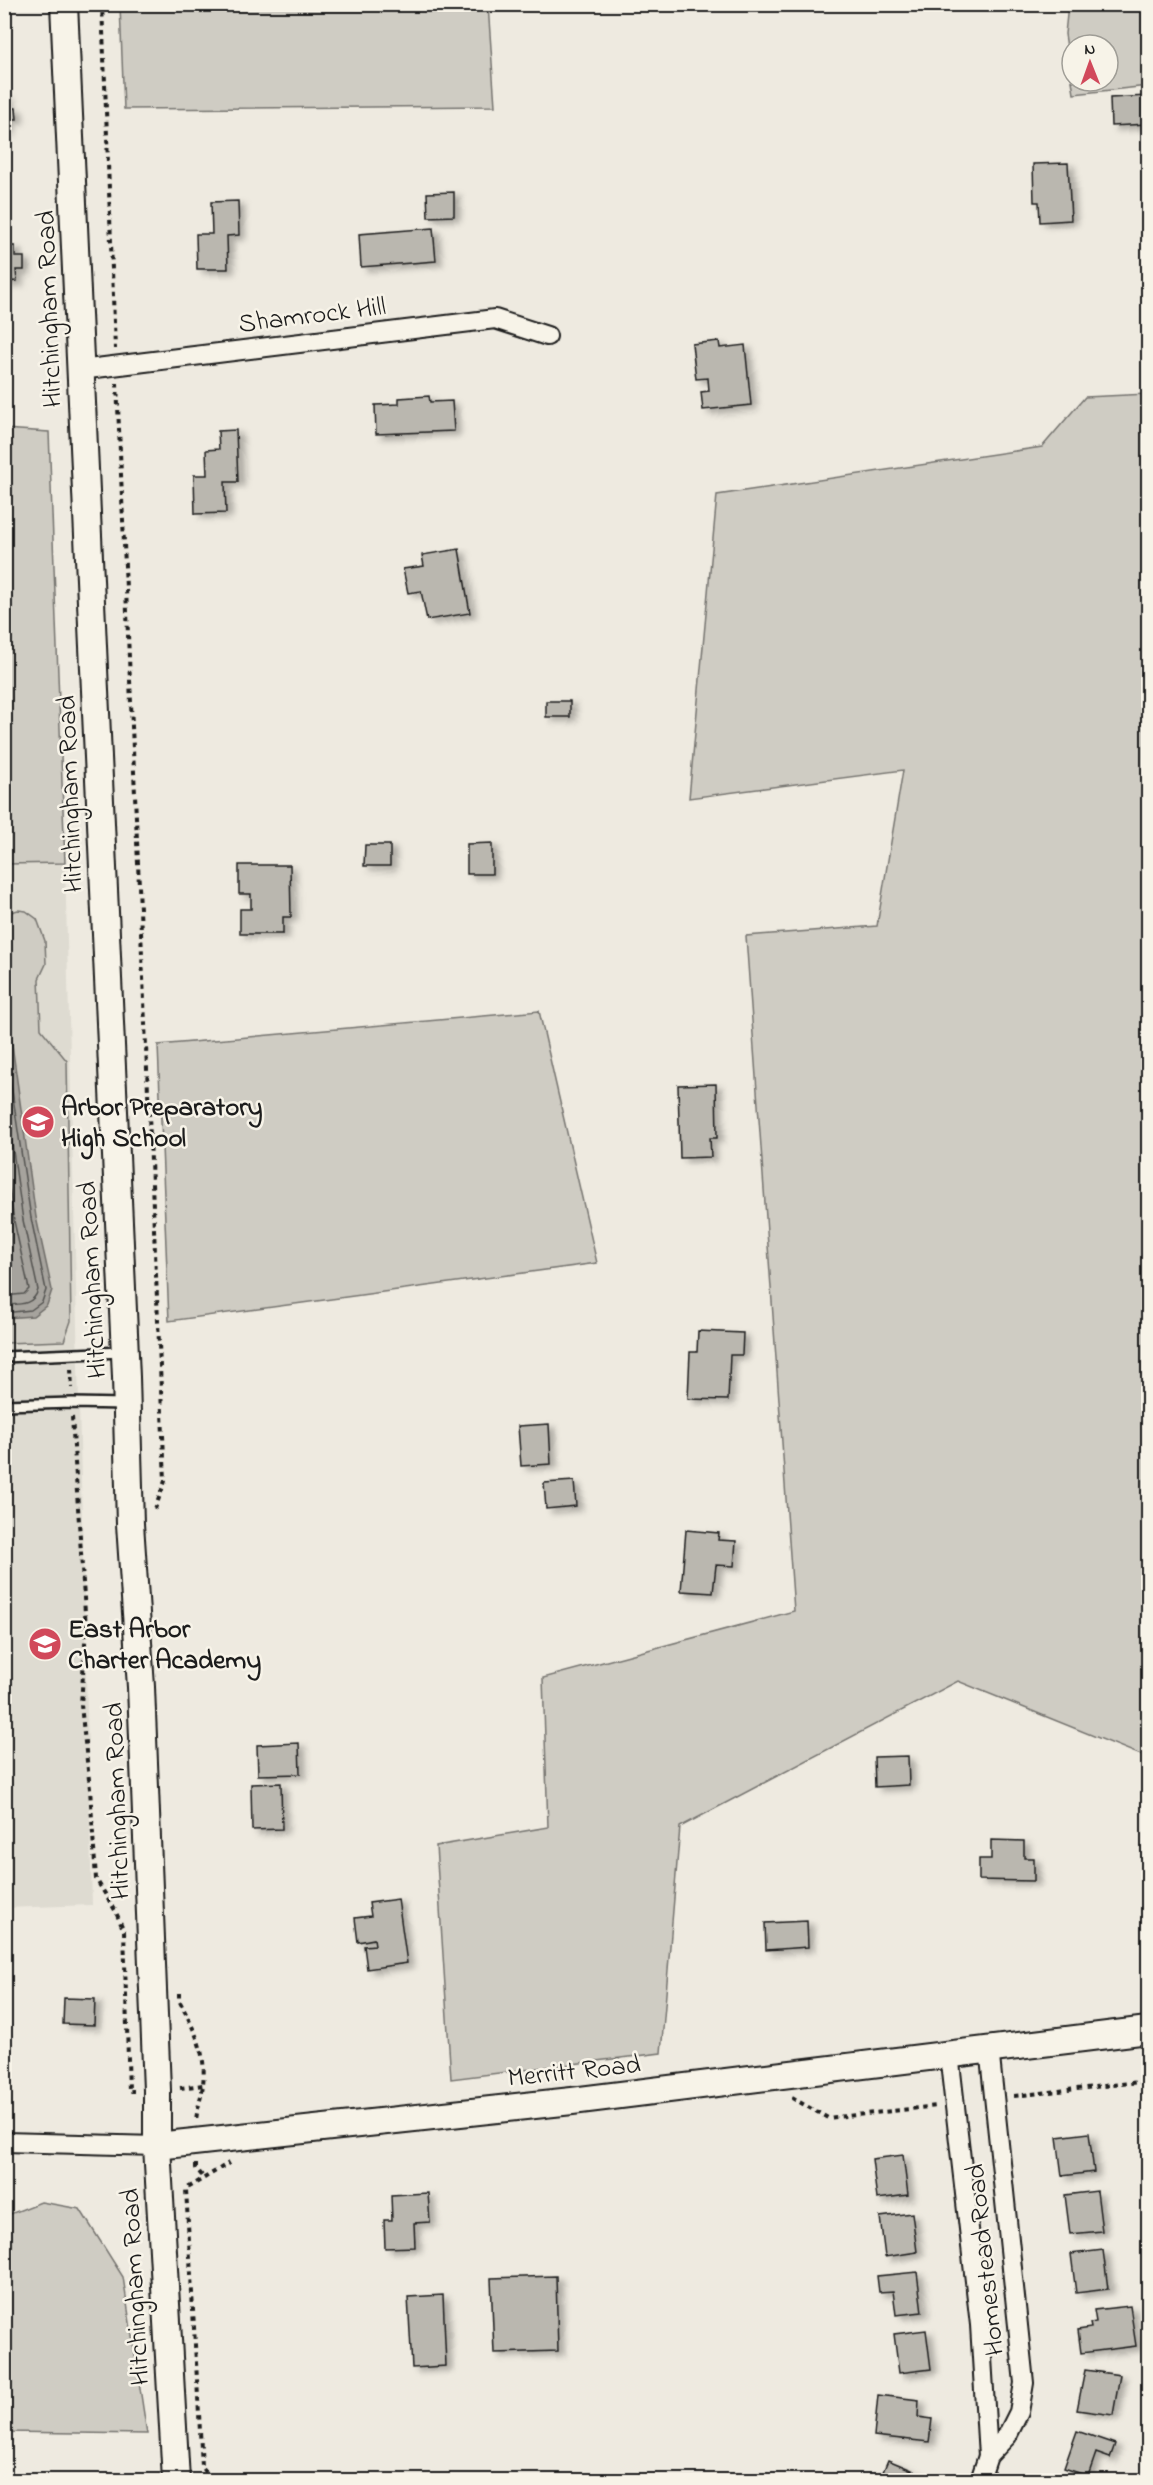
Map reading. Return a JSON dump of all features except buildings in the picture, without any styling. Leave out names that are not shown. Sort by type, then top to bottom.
[{"type":"street","name":"Hitchingham Road","points":[[64,4],[130,1524],[141,1687],[157,2090],[157,2145],[176,2481]]},
{"type":"street","name":"Shamrock Hill","points":[[80,370],[495,319],[547,336]]},
{"type":"street","name":"Merritt Road","points":[[4,2142],[157,2145],[583,2100],[1149,2030]]},
{"type":"street","name":"Homestead Road","points":[[988,2457],[1007,2436],[1019,2412],[1024,2383],[989,2048]]},
{"type":"street","name":"Homestead Road","points":[[949,2054],[980,2325],[988,2457],[980,2481]]},
{"type":"lane","points":[[4,1357],[124,1352]]},
{"type":"lane","points":[[4,1405],[126,1404]]},
{"type":"path","points":[[102,4],[165,1481],[154,1507],[155,1519]]},
{"type":"path","points":[[71,1354],[86,1628],[81,1706],[96,1879],[115,1910],[124,1931],[129,2091],[203,2085]]},
{"type":"path","points":[[178,1990],[179,2000],[200,2041],[204,2062],[195,2141],[196,2168],[204,2178]]},
{"type":"path","points":[[1006,2097],[1149,2081]]},
{"type":"path","points":[[784,2096],[828,2118],[940,2105]]},
{"type":"path","points":[[211,2481],[202,2466],[186,2189],[227,2163],[238,2162]]},
{"type":"shaded area","points":[[120,5],[488,5],[495,106],[124,109]]},
{"type":"shaded area","points":[[1068,5],[1148,5],[1148,86],[1120,89],[1120,33],[1065,33]]},
{"type":"shaded area","points":[[1148,394],[1148,1758],[958,1681],[680,1827],[661,2053],[451,2079],[436,1846],[548,1827],[543,1678],[794,1611],[746,936],[877,926],[903,770],[689,798],[717,495],[1042,447],[1085,397]]},
{"type":"shaded area","points":[[4,429],[49,432],[65,863],[5,864]]},
{"type":"shaded area","points":[[65,863],[92,1905],[5,1908],[4,864]]},
{"type":"shaded area","name":"Arbor Preparatory High School","points":[[18,910],[26,911],[37,919],[45,941],[46,964],[39,979],[41,1029],[67,1061],[71,1321],[64,1341],[5,1343],[4,914]]},
{"type":"shaded area","points":[[539,1011],[597,1263],[169,1321],[158,1045]]},
{"type":"shaded area","points":[[41,2202],[80,2209],[123,2277],[147,2434],[5,2432],[5,2216]]},
{"type":"water","points":[[5,994],[36,1217],[52,1290],[47,1305],[33,1316],[5,1318]]},
{"type":"place","name":"Arbor Preparatory High School","points":[[38,1122]]},
{"type":"place","name":"East Arbor Charter Academy","points":[[45,1644]]}]
